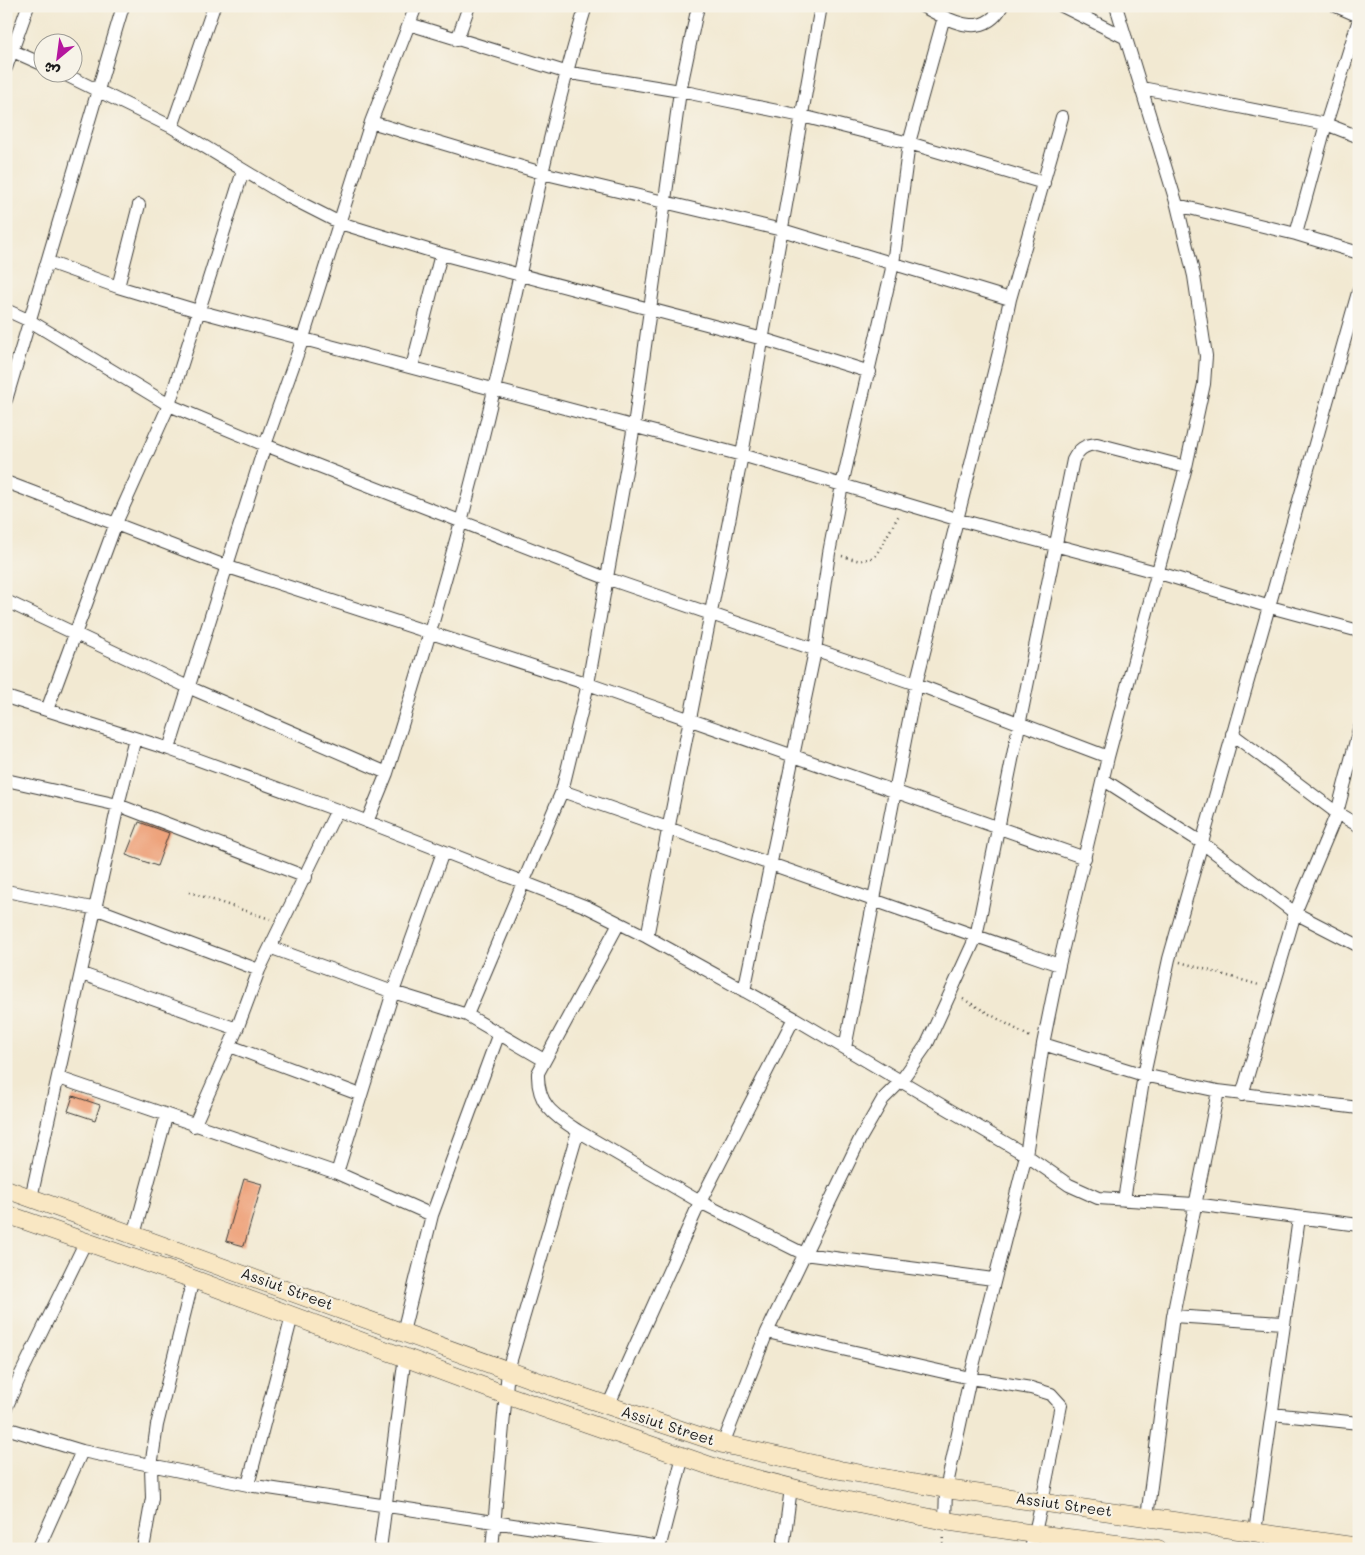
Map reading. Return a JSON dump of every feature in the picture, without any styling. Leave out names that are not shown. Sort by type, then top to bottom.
[{"type":"street","points":[[6,68],[10,49],[28,6]]},
{"type":"street","points":[[6,400],[123,6]]},
{"type":"street","points":[[172,126],[214,6]]},
{"type":"street","points":[[169,749],[265,445],[303,338],[371,122],[416,6]]},
{"type":"street","points":[[457,40],[469,6]]},
{"type":"street","points":[[367,822],[387,773],[432,632],[494,391],[565,72],[586,6]]},
{"type":"street","points":[[467,1015],[562,790],[588,684],[634,426],[680,91],[698,6]]},
{"type":"street","points":[[647,937],[742,455],[821,6]]},
{"type":"street","points":[[922,6],[944,17],[972,27],[985,24],[995,17],[1002,6]]},
{"type":"street","points":[[1062,6],[1126,38]]},
{"type":"street","points":[[945,1521],[946,1489],[970,1378],[993,1279],[1026,1155],[1043,1044],[1059,965],[1104,780],[1108,756],[1156,572],[1186,467],[1204,384],[1206,356],[1194,276],[1177,205],[1116,6]]},
{"type":"street","points":[[1296,234],[1326,124],[1359,18],[1336,6]]},
{"type":"street","points":[[744,991],[815,651],[829,553],[842,485],[870,372],[893,264],[909,142],[944,17]]},
{"type":"street","points":[[409,24],[565,72],[680,91],[802,116],[909,142],[1044,183]]},
{"type":"street","points":[[10,49],[32,59]]},
{"type":"street","points":[[81,82],[172,126],[243,171],[340,223],[441,254],[763,339],[870,372]]},
{"type":"street","points":[[1142,88],[1326,124],[1359,137]]},
{"type":"street","points":[[844,1048],[875,900],[916,684],[992,380],[1010,300],[1062,117]]},
{"type":"street","points":[[371,122],[542,173],[782,230],[1010,300]]},
{"type":"street","points":[[47,710],[116,523],[169,405],[243,171]]},
{"type":"street","points":[[1177,205],[1296,234],[1359,253]]},
{"type":"street","points":[[118,287],[140,206]]},
{"type":"street","points":[[412,367],[441,254]]},
{"type":"street","points":[[48,262],[118,287],[198,311],[412,367],[494,391],[742,455],[904,505],[1156,572],[1270,607],[1359,631]]},
{"type":"street","points":[[1124,1200],[1144,1075],[1169,959],[1359,289]]},
{"type":"street","points":[[6,310],[30,321],[169,405],[265,445],[606,578],[916,684],[1108,756]]},
{"type":"street","points":[[723,1444],[767,1332],[804,1254],[877,1108],[928,1044],[976,937],[1054,544],[1073,460],[1078,451],[1086,445],[1097,444],[1186,467]]},
{"type":"street","points":[[6,482],[228,567],[588,684],[1085,858]]},
{"type":"street","points":[[6,601],[188,687],[387,773]]},
{"type":"street","points":[[6,697],[169,749],[337,810],[443,852],[550,891],[647,937],[794,1018],[1026,1155],[1083,1192],[1098,1198],[1194,1204],[1359,1225]]},
{"type":"street","points":[[1242,1095],[1295,913],[1337,813],[1359,729]]},
{"type":"street","points":[[1232,734],[1337,813],[1359,826]]},
{"type":"street","points":[[31,1198],[97,909],[118,805],[135,738]]},
{"type":"street","points":[[6,780],[118,805],[306,877]]},
{"type":"street","points":[[1104,780],[1201,842],[1295,913],[1359,946]]},
{"type":"street","points":[[562,790],[1059,965]]},
{"type":"street","points":[[194,1126],[230,1046],[260,970],[337,810]]},
{"type":"street","points":[[337,1173],[393,992],[443,852]]},
{"type":"street","points":[[6,891],[97,909],[260,970]]},
{"type":"street","points":[[619,923],[538,1073],[538,1087],[541,1097],[556,1116],[578,1131],[700,1202],[804,1254],[993,1279]]},
{"type":"street","points":[[272,948],[393,992],[467,1015],[544,1060]]},
{"type":"street","points":[[82,974],[237,1029]]},
{"type":"street","points":[[608,1406],[700,1202],[794,1018]]},
{"type":"street","points":[[403,1332],[432,1215],[499,1033]]},
{"type":"street","points":[[1043,1044],[1144,1075],[1218,1091],[1359,1108]]},
{"type":"street","points":[[230,1046],[360,1095]]},
{"type":"street","points":[[59,1078],[166,1117],[337,1173],[432,1215]]},
{"type":"street","points":[[1147,1517],[1172,1316],[1218,1091]]},
{"type":"street","points":[[134,1235],[166,1117]]},
{"type":"street","points":[[492,1549],[508,1370],[578,1131]]},
{"type":"street","name":"Assiut Street","points":[[6,1190],[608,1406],[723,1444],[840,1470],[946,1489],[1359,1547]]},
{"type":"street","points":[[1255,1532],[1299,1218]]},
{"type":"street","name":"Assiut Street","points":[[8,1219],[86,1243],[193,1280],[722,1470],[791,1488],[1033,1542],[1158,1549]]},
{"type":"street","points":[[6,1408],[86,1243]]},
{"type":"street","points":[[143,1549],[152,1498],[151,1466],[157,1425],[193,1280]]},
{"type":"street","points":[[248,1485],[292,1316]]},
{"type":"street","points":[[1172,1316],[1283,1323]]},
{"type":"street","points":[[767,1332],[970,1378],[1031,1388],[1051,1394],[1059,1400],[1061,1405],[1033,1542]]},
{"type":"street","points":[[380,1549],[405,1356]]},
{"type":"street","points":[[1272,1414],[1359,1423]]},
{"type":"street","points":[[6,1428],[82,1451],[248,1485],[385,1507],[494,1521],[659,1548],[683,1456]]},
{"type":"street","points":[[38,1549],[82,1451]]},
{"type":"street","points":[[783,1549],[791,1488]]},
{"type":"path","points":[[491,6],[494,9],[501,6]]},
{"type":"path","points":[[829,553],[860,561],[875,557],[904,505]]},
{"type":"path","points":[[189,892],[283,924]]},
{"type":"path","points":[[1169,959],[1274,988]]},
{"type":"path","points":[[951,992],[1043,1044]]},
{"type":"building","points":[[139,822],[169,833],[157,866],[126,855]]},
{"type":"building","points":[[73,1096],[100,1105],[95,1120],[68,1111]]},
{"type":"building","points":[[244,1179],[262,1184],[244,1246],[226,1241]]}]
